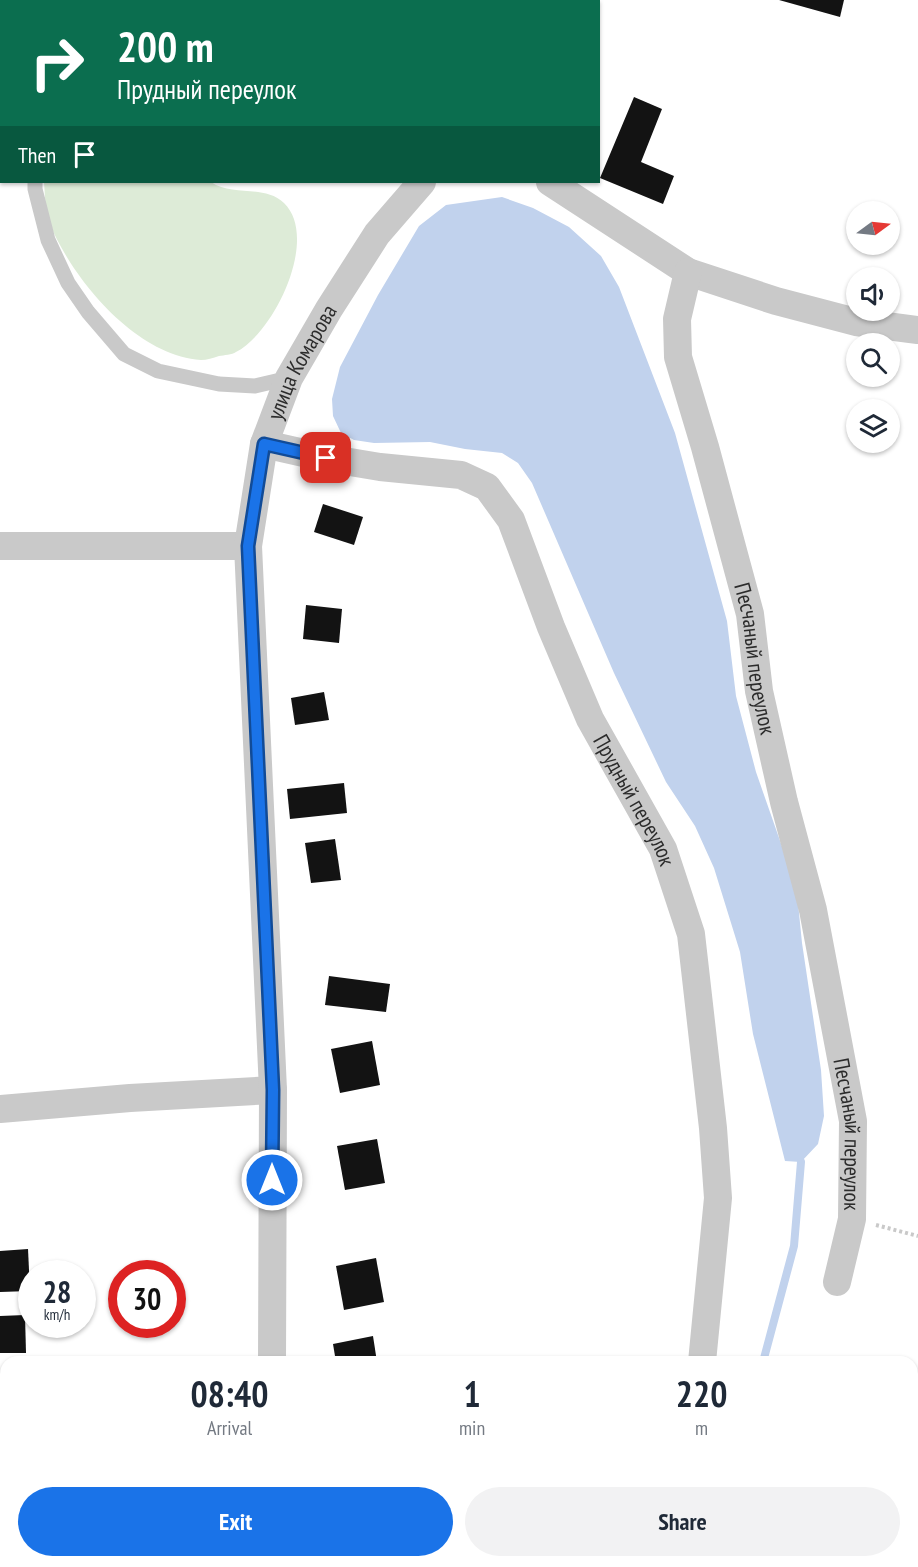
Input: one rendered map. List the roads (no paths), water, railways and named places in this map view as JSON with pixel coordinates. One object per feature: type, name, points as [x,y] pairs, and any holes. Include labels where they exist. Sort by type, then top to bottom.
[{"type":"street","name":"улица Комарова","points":[[272,1356],[273,1090],[248,546],[264,444],[289,378],[329,309],[377,234],[421,183]]},
{"type":"street","points":[[552,183],[688,272],[776,301],[856,322],[918,330]]},
{"type":"street","name":"Песчаный переулок","points":[[688,272],[677,319],[678,357],[750,614],[759,691],[784,802],[813,909],[853,1121],[852,1219],[837,1282]]},
{"type":"street","name":"Прудный переулок","points":[[264,444],[380,467],[461,475],[487,487],[511,520],[551,627],[590,719],[663,849],[691,934],[713,1128],[718,1198],[703,1356]]},
{"type":"street","points":[[0,546],[248,546]]},
{"type":"street","points":[[0,1109],[130,1098],[273,1090]]},
{"type":"lane","points":[[35,183],[48,240],[68,283],[88,312],[124,354],[158,371],[219,384],[255,386],[289,378]]},
{"type":"water","points":[[502,197],[533,208],[569,227],[601,256],[619,287],[675,433],[727,621],[736,696],[756,772],[785,855],[798,903],[821,1070],[824,1116],[818,1144],[801,1162],[785,1161],[753,1034],[740,952],[714,868],[695,826],[666,782],[614,673],[532,483],[518,463],[502,453],[430,442],[374,443],[354,440],[341,433],[333,416],[332,399],[340,367],[378,295],[419,226],[446,205]]},
{"type":"waterway","points":[[765,1356],[794,1246],[801,1162]]}]
